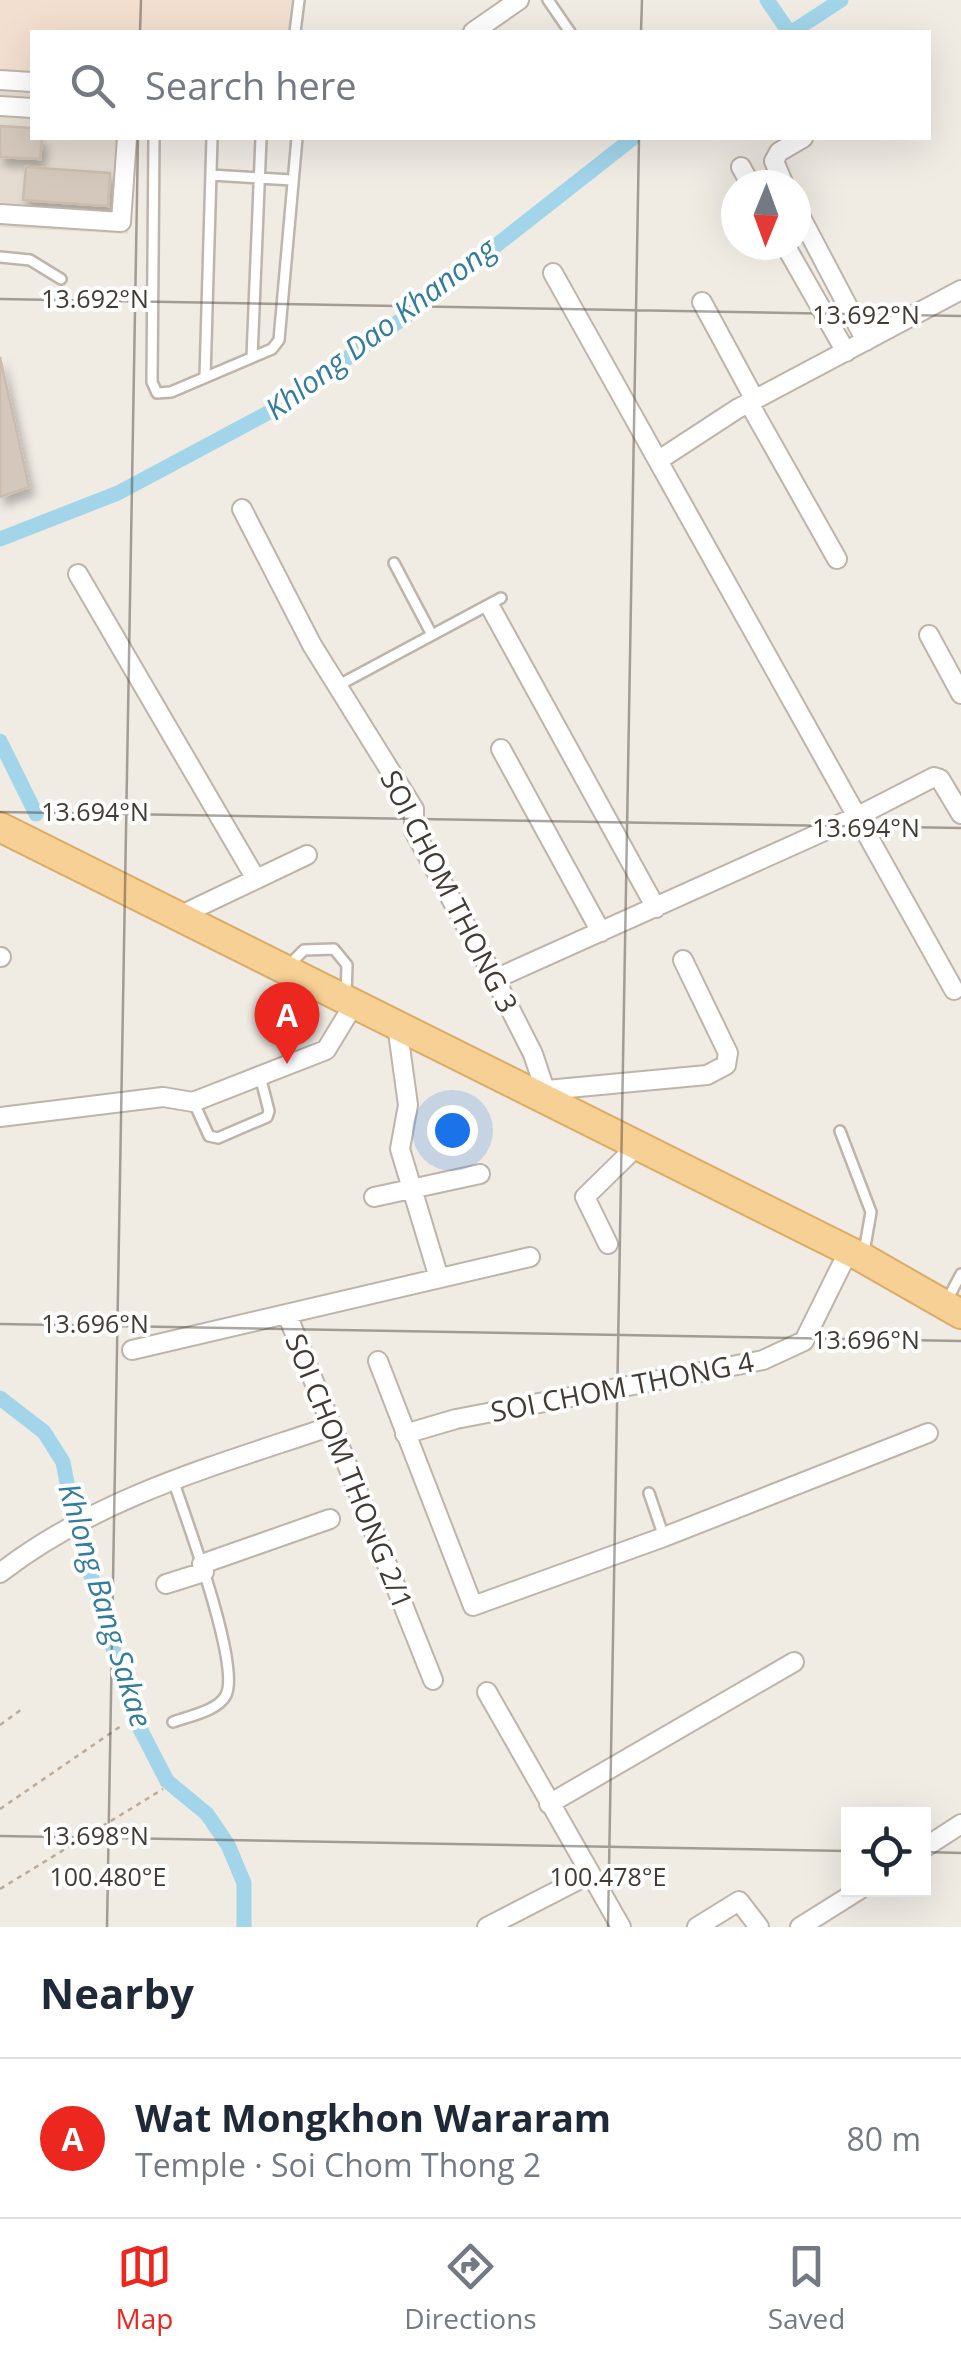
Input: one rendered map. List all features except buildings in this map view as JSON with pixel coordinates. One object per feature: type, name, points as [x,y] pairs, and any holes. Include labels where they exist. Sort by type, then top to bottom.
[{"type":"main road","points":[[0,828],[548,1096],[637,1146],[855,1255],[952,1310]]},
{"type":"street","points":[[475,30],[509,3]]},
{"type":"street","points":[[0,80],[30,82]]},
{"type":"street","points":[[0,106],[30,108]]},
{"type":"street","points":[[0,214],[121,222],[127,140]]},
{"type":"street","points":[[778,170],[774,161],[779,152],[800,140]]},
{"type":"street","points":[[811,236],[866,341]]},
{"type":"street","points":[[794,260],[846,352]]},
{"type":"street","points":[[553,273],[860,815],[954,990]]},
{"type":"street","points":[[659,460],[752,401],[961,290]]},
{"type":"street","points":[[702,302],[836,558]]},
{"type":"street","name":"SOI CHOM THONG 3","points":[[242,510],[312,646],[414,808],[414,831],[495,979],[548,1096]]},
{"type":"street","points":[[78,574],[256,879]]},
{"type":"street","points":[[497,604],[656,908]]},
{"type":"street","points":[[929,635],[961,694]]},
{"type":"street","points":[[502,749],[600,932]]},
{"type":"street","points":[[495,979],[860,815],[934,777],[940,778],[961,814]]},
{"type":"street","points":[[180,916],[308,855]]},
{"type":"street","points":[[548,1096],[706,1075],[726,1065],[728,1054],[683,960]]},
{"type":"street","points":[[0,1116],[162,1097],[193,1102],[326,1050],[350,1002]]},
{"type":"street","points":[[398,1025],[408,1105],[400,1149],[439,1278]]},
{"type":"street","points":[[608,1244],[585,1197],[637,1146]]},
{"type":"street","points":[[374,1197],[480,1174]]},
{"type":"street","name":"SOI CHOM THONG 4","points":[[405,1434],[456,1419],[763,1360],[804,1342],[855,1255]]},
{"type":"street","name":"SOI CHOM THONG 2/1","points":[[433,1680],[288,1314],[530,1257]]},
{"type":"street","points":[[132,1350],[288,1314]]},
{"type":"street","points":[[378,1361],[473,1606],[664,1537],[928,1433]]},
{"type":"street","points":[[0,1573],[62,1528],[80,1520],[173,1480],[332,1426]]},
{"type":"street","points":[[166,1584],[330,1519]]},
{"type":"street","points":[[549,1804],[794,1662]]},
{"type":"street","points":[[487,1692],[621,1927]]},
{"type":"street","points":[[931,1843],[961,1824]]},
{"type":"street","points":[[487,1927],[588,1875]]},
{"type":"street","points":[[800,1927],[847,1897]]},
{"type":"street","points":[[697,1927],[739,1902],[758,1927]]},
{"type":"lane","points":[[295,30],[299,0]]},
{"type":"lane","points":[[548,0],[569,30]]},
{"type":"lane","points":[[154,140],[152,382],[157,394],[272,349],[279,340],[297,140]]},
{"type":"lane","points":[[205,377],[212,140]]},
{"type":"lane","points":[[252,357],[261,140]]},
{"type":"lane","points":[[211,175],[292,180]]},
{"type":"lane","points":[[0,257],[30,260],[61,279]]},
{"type":"lane","points":[[394,563],[432,636]]},
{"type":"lane","points":[[340,685],[497,604]]},
{"type":"lane","points":[[286,968],[304,950],[334,949],[347,965],[350,1002]]},
{"type":"lane","points":[[193,1102],[209,1136],[218,1138],[267,1118],[270,1111],[260,1076]]},
{"type":"lane","points":[[840,1131],[871,1212],[855,1255]]},
{"type":"lane","points":[[952,1310],[961,1274]]},
{"type":"lane","points":[[173,1480],[203,1568],[229,1683],[226,1696],[215,1706],[173,1722]]},
{"type":"lane","points":[[649,1493],[664,1537]]},
{"type":"path","points":[[0,1725],[22,1709]]},
{"type":"path","points":[[0,1809],[121,1726]]},
{"type":"path","points":[[0,1889],[163,1790]]},
{"type":"shaded area","points":[[0,0],[291,0],[288,30],[30,30],[30,78],[0,76]]},
{"type":"shaded area","points":[[0,88],[30,90],[30,140],[135,140],[128,234],[0,227]]},
{"type":"waterway","points":[[767,0],[788,30]]},
{"type":"waterway","name":"Khlong Dao Khanong","points":[[795,30],[841,0]]},
{"type":"waterway","name":"Khlong Dao Khanong","points":[[0,539],[118,493],[277,408],[405,317],[630,140]]},
{"type":"waterway","points":[[0,741],[36,814]]},
{"type":"waterway","name":"Khlong Bang Sakae","points":[[0,1398],[44,1432],[63,1462],[73,1516],[134,1717],[167,1781],[207,1814],[228,1845],[244,1883],[244,1927]]},
{"type":"place","name":"Wat Mongkhon Wararam","points":[[287,1064]]}]
